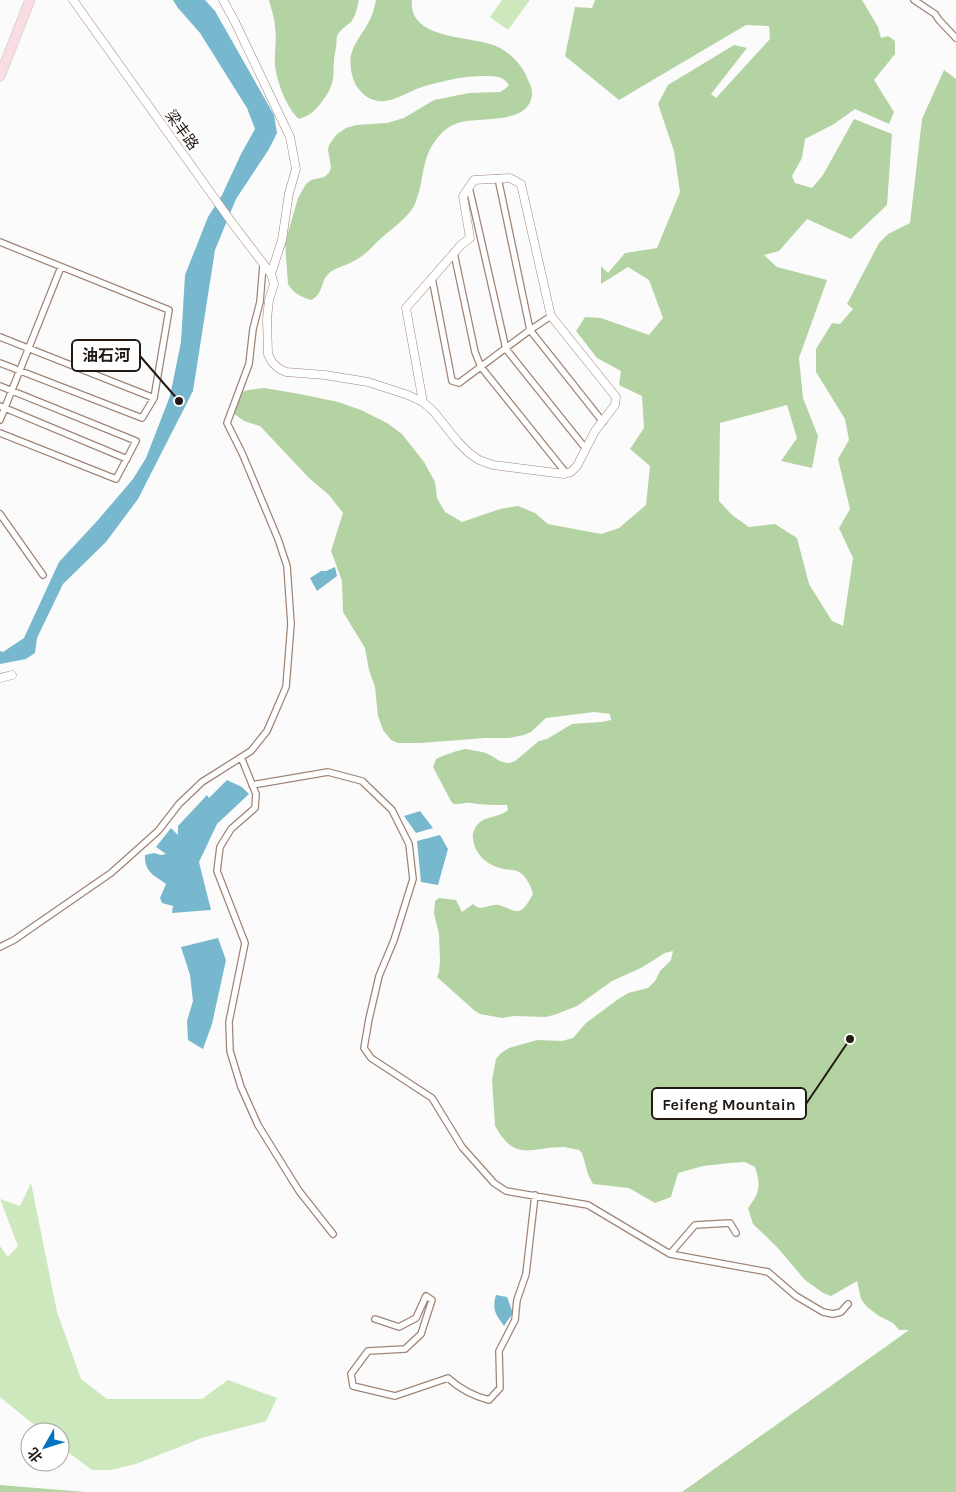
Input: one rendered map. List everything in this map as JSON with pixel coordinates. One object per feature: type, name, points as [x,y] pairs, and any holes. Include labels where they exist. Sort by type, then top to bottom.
[{"type":"main road","points":[[0,76],[30,0]]},
{"type":"street","name":"梁丰路","points":[[73,0],[200,179],[271,274]]},
{"type":"street","points":[[223,0],[290,137],[296,169],[289,193],[282,240],[271,274],[274,284],[269,300],[267,320],[268,354],[272,362],[286,372],[325,375],[368,382],[408,395],[423,402],[434,412],[458,442],[469,453],[480,460],[493,465],[564,474],[572,472],[577,466],[595,432],[615,405],[616,397],[551,316],[521,184],[510,178],[498,178],[474,180],[469,187],[463,196],[470,238],[454,253],[406,308],[423,402]]},
{"type":"street","points":[[914,0],[935,14],[956,38]]},
{"type":"street","points":[[498,178],[530,330],[603,422]]},
{"type":"street","points":[[469,187],[506,349],[586,449]]},
{"type":"street","points":[[0,242],[169,310],[154,398],[142,418],[0,363]]},
{"type":"street","points":[[454,253],[475,352],[481,367],[566,473]]},
{"type":"street","points":[[0,947],[14,940],[111,873],[158,831],[179,804],[202,782],[251,751],[267,731],[286,687],[291,624],[287,566],[278,539],[242,453],[227,423],[249,364],[263,264]]},
{"type":"street","points":[[0,420],[2,407],[12,391],[61,267]]},
{"type":"street","points":[[432,278],[452,381],[459,383],[551,316]]},
{"type":"street","points":[[0,336],[154,398]]},
{"type":"street","points":[[0,386],[136,441],[116,479],[0,433]]},
{"type":"street","points":[[2,407],[126,459]]},
{"type":"street","points":[[0,514],[43,575]]},
{"type":"street","points":[[0,678],[12,675]]},
{"type":"street","points":[[241,757],[256,794],[255,808],[231,829],[220,847],[217,871],[245,943],[229,1022],[230,1052],[241,1087],[258,1125],[298,1190],[333,1234]]},
{"type":"street","points":[[252,785],[328,772],[362,781],[392,810],[409,844],[413,879],[394,940],[379,976],[364,1048],[371,1058],[432,1098],[462,1147],[494,1183],[506,1191],[588,1205],[670,1254],[768,1272],[796,1296],[823,1312],[833,1314],[841,1312],[848,1304]]},
{"type":"street","points":[[375,1319],[398,1327],[416,1318],[426,1296],[432,1300],[421,1334],[405,1349],[368,1351],[351,1374],[352,1386],[395,1396],[448,1378],[456,1386],[474,1396],[488,1400],[500,1388],[499,1350],[515,1320],[517,1300],[526,1274],[535,1195]]},
{"type":"street","points":[[670,1254],[695,1226],[730,1223],[736,1233]]},
{"type":"green space","points":[[269,0],[359,0],[353,20],[337,36],[331,88],[309,115],[299,119],[290,109],[278,80],[275,66],[275,24]]},
{"type":"green space","points":[[376,0],[412,0],[413,12],[419,22],[428,29],[453,37],[496,46],[511,56],[523,70],[531,86],[532,93],[529,103],[523,111],[514,115],[458,123],[450,126],[443,132],[434,142],[428,154],[414,206],[401,221],[364,255],[328,274],[318,294],[311,300],[292,290],[288,284],[285,243],[298,198],[306,184],[329,173],[331,167],[328,150],[336,135],[346,128],[356,125],[387,123],[404,118],[434,100],[469,93],[500,92],[509,85],[502,78],[496,76],[469,77],[452,79],[426,86],[390,100],[377,101],[370,99],[364,95],[354,81],[350,59],[354,47],[374,10]]},
{"type":"green space","points":[[502,0],[530,0],[508,30],[490,17]]},
{"type":"green space","points":[[595,0],[862,0],[878,27],[881,38],[888,36],[895,41],[895,54],[874,80],[894,112],[889,124],[855,109],[834,124],[805,139],[802,158],[792,176],[795,183],[812,188],[823,175],[854,119],[892,134],[887,205],[851,239],[807,219],[779,251],[764,255],[777,267],[827,280],[799,358],[803,398],[818,436],[812,468],[781,461],[797,438],[787,405],[720,423],[719,501],[732,515],[749,527],[775,524],[797,538],[809,584],[832,621],[843,626],[853,558],[839,528],[850,509],[838,459],[849,440],[845,419],[816,372],[816,349],[832,323],[840,324],[853,309],[847,304],[879,243],[888,234],[910,223],[922,119],[944,70],[956,79],[956,1492],[682,1492],[909,1330],[899,1330],[893,1323],[867,1307],[861,1299],[857,1281],[831,1296],[823,1293],[805,1280],[776,1246],[753,1224],[748,1208],[755,1198],[759,1184],[755,1167],[745,1162],[703,1166],[678,1173],[671,1197],[655,1203],[629,1188],[593,1184],[582,1153],[579,1150],[564,1147],[533,1150],[517,1149],[503,1138],[495,1126],[492,1080],[496,1059],[501,1053],[509,1048],[537,1040],[562,1041],[573,1038],[586,1023],[617,1000],[628,993],[648,988],[655,981],[660,971],[671,960],[673,951],[665,953],[641,968],[612,981],[577,1006],[557,1014],[546,1017],[514,1016],[502,1018],[480,1014],[475,1011],[437,977],[440,960],[439,934],[434,914],[435,901],[439,898],[456,900],[462,912],[473,904],[479,908],[499,905],[519,911],[525,907],[533,894],[528,881],[522,874],[515,870],[498,868],[483,859],[474,845],[474,830],[480,822],[505,812],[508,810],[507,805],[452,803],[433,767],[436,759],[466,749],[487,753],[502,762],[510,763],[539,741],[547,739],[572,724],[611,720],[610,714],[594,712],[546,718],[531,732],[509,738],[420,743],[398,743],[391,740],[383,730],[378,716],[375,687],[369,670],[365,648],[343,612],[342,581],[331,551],[343,513],[329,495],[309,478],[260,426],[244,421],[230,411],[233,395],[248,390],[264,388],[338,402],[361,410],[387,423],[402,434],[424,462],[435,482],[437,498],[445,512],[462,522],[500,509],[518,506],[535,513],[548,524],[601,534],[619,528],[646,505],[650,466],[630,449],[644,428],[642,396],[619,385],[621,371],[597,358],[576,331],[585,317],[601,318],[649,335],[663,318],[649,280],[628,267],[601,284],[601,266],[608,273],[625,253],[657,248],[680,192],[674,151],[658,104],[668,85],[734,45],[747,48],[711,94],[716,98],[770,39],[769,26],[746,25],[619,100],[565,56],[575,7],[592,8]]},
{"type":"green space","points":[[31,1183],[57,1312],[81,1379],[107,1399],[202,1399],[228,1380],[277,1398],[266,1421],[202,1438],[136,1464],[110,1470],[92,1470],[70,1454],[70,1422],[31,1422],[0,1397],[0,1246],[8,1257],[18,1246],[0,1199],[20,1206]]},
{"type":"green space","points":[[0,1485],[85,1492],[0,1492]]},
{"type":"water","points":[[173,0],[205,0],[215,11],[274,115],[277,133],[269,149],[236,199],[215,250],[193,391],[138,499],[106,542],[63,584],[37,638],[35,653],[26,659],[0,664],[0,651],[3,652],[24,638],[59,562],[133,479],[146,458],[170,396],[181,342],[185,275],[208,217],[222,195],[255,129],[247,108],[200,33]]},
{"type":"water","points":[[335,567],[337,576],[317,591],[310,578],[321,571]]},
{"type":"water","points":[[227,780],[242,787],[249,794],[217,824],[199,862],[211,910],[172,913],[173,906],[162,903],[160,898],[166,884],[148,869],[145,855],[154,853],[166,854],[156,847],[171,828],[178,835],[178,826],[207,795],[209,798]]},
{"type":"water","points":[[420,811],[433,828],[416,833],[404,816]]},
{"type":"water","points":[[440,835],[448,849],[438,885],[421,882],[417,841]]},
{"type":"water","points":[[218,938],[226,960],[212,1024],[203,1049],[188,1040],[187,1021],[193,1001],[190,975],[181,947]]},
{"type":"water","points":[[496,1295],[507,1297],[513,1313],[504,1326],[495,1311]]},
{"type":"place","name":"油石河","points":[[179,401]]},
{"type":"place","name":"Feifeng Mountain","points":[[850,1039]]}]
